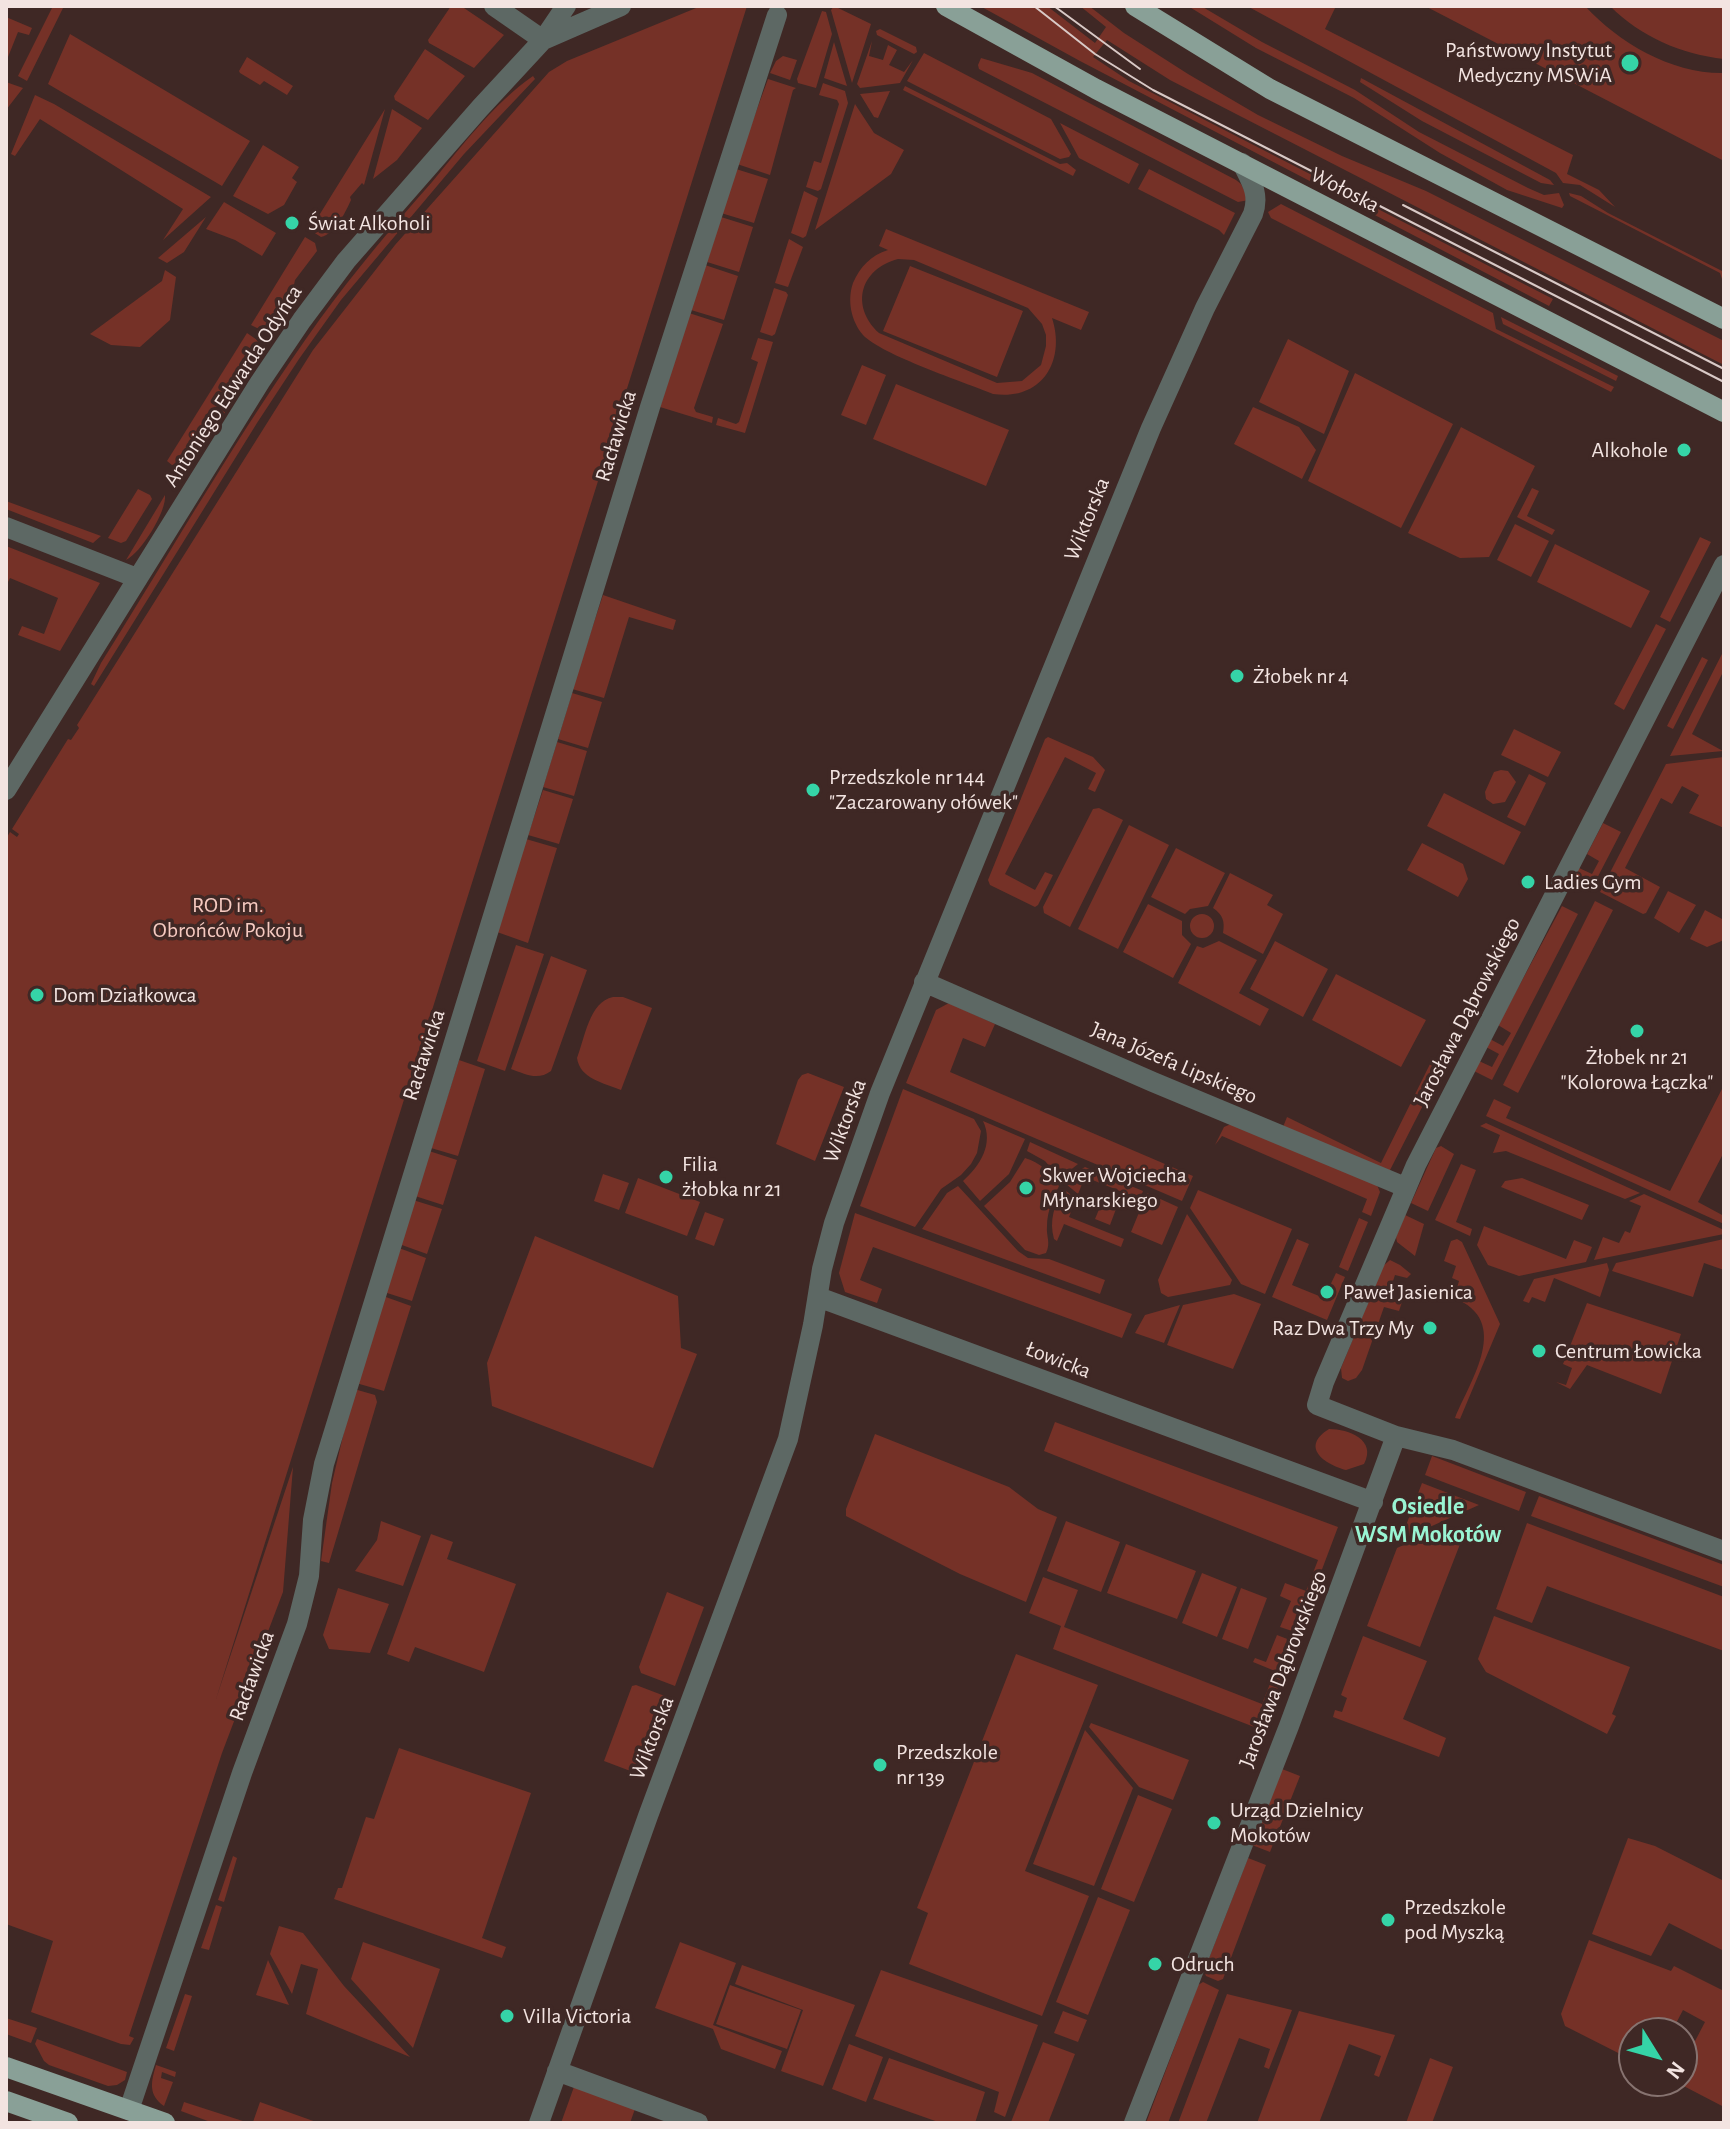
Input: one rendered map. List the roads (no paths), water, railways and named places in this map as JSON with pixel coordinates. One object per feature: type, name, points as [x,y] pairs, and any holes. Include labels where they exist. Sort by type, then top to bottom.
[{"type":"main road","name":"Wołoska","points":[[946,6],[1083,82],[1724,412]]},
{"type":"main road","points":[[1135,6],[1270,89],[1724,319]]},
{"type":"main road","points":[[6,2067],[165,2123]]},
{"type":"main road","points":[[6,2101],[68,2123]]},
{"type":"street","points":[[494,6],[543,40]]},
{"type":"street","name":"Antoniego Edwarda Odyńca","points":[[6,790],[260,382],[337,273],[543,40],[566,6]]},
{"type":"street","name":"Antoniego Edwarda Odyńca","points":[[543,40],[621,6]]},
{"type":"street","name":"Racławicka","points":[[129,2110],[237,1788],[297,1624],[309,1576],[313,1520],[335,1424],[650,407],[777,15]]},
{"type":"street","name":"Wiktorska","points":[[539,2123],[651,1808],[788,1439],[822,1269],[849,1180],[924,982],[1151,428],[1205,308],[1253,214],[1257,202],[1255,188],[1242,163]]},
{"type":"street","points":[[6,527],[137,578]]},
{"type":"street","name":"Jarosława Dąbrowskiego","points":[[1134,2123],[1396,1436],[1317,1405],[1324,1382],[1405,1187],[1724,565]]},
{"type":"street","name":"Jana Józefa Lipskiego","points":[[924,982],[1405,1187]]},
{"type":"street","name":"Łowicka","points":[[818,1297],[1373,1502]]},
{"type":"street","points":[[1396,1436],[1453,1450],[1724,1551]]},
{"type":"street","points":[[557,2071],[698,2123]]},
{"type":"tram line","points":[[1034,6],[1095,54],[1153,90],[1724,382]]},
{"type":"tram line","points":[[1054,6],[1140,69]]},
{"type":"tram line","points":[[1403,205],[1724,369]]},
{"type":"place","name":"Państwowy Instytut Medyczny MSWiA","points":[[1630,63]]},
{"type":"place","name":"Świat Alkoholi","points":[[292,223]]},
{"type":"place","name":"Alkohole","points":[[1684,450]]},
{"type":"place","name":"Żłobek nr 4","points":[[1237,676]]},
{"type":"place","name":"Przedszkole nr 144 \"Zaczarowany ołówek\"","points":[[813,790]]},
{"type":"place","name":"Ladies Gym","points":[[1528,882]]},
{"type":"place","name":"Dom Działkowca","points":[[37,995]]},
{"type":"place","name":"Żłobek nr 21 \"Kolorowa Łączka\"","points":[[1637,1031]]},
{"type":"place","name":"Filia żłobka nr 21","points":[[666,1177]]},
{"type":"place","name":"Skwer Wojciecha Młynarskiego","points":[[1026,1188]]},
{"type":"place","name":"Paweł Jasienica","points":[[1327,1292]]},
{"type":"place","name":"Raz Dwa Trzy My","points":[[1430,1328]]},
{"type":"place","name":"Centrum Łowicka","points":[[1539,1351]]},
{"type":"place","name":"Przedszkole nr 139","points":[[880,1765]]},
{"type":"place","name":"Urząd Dzielnicy Mokotów","points":[[1214,1823]]},
{"type":"place","name":"Przedszkole pod Myszką","points":[[1388,1920]]},
{"type":"place","name":"Odruch","points":[[1155,1964]]},
{"type":"place","name":"Villa Victoria","points":[[507,2016]]},
{"type":"district","name":"Osiedle WSM Mokotów","points":[[1428,1521]]},
{"type":"park label","name":"ROD im. Obrońców Pokoju","points":[[228,918]]}]
